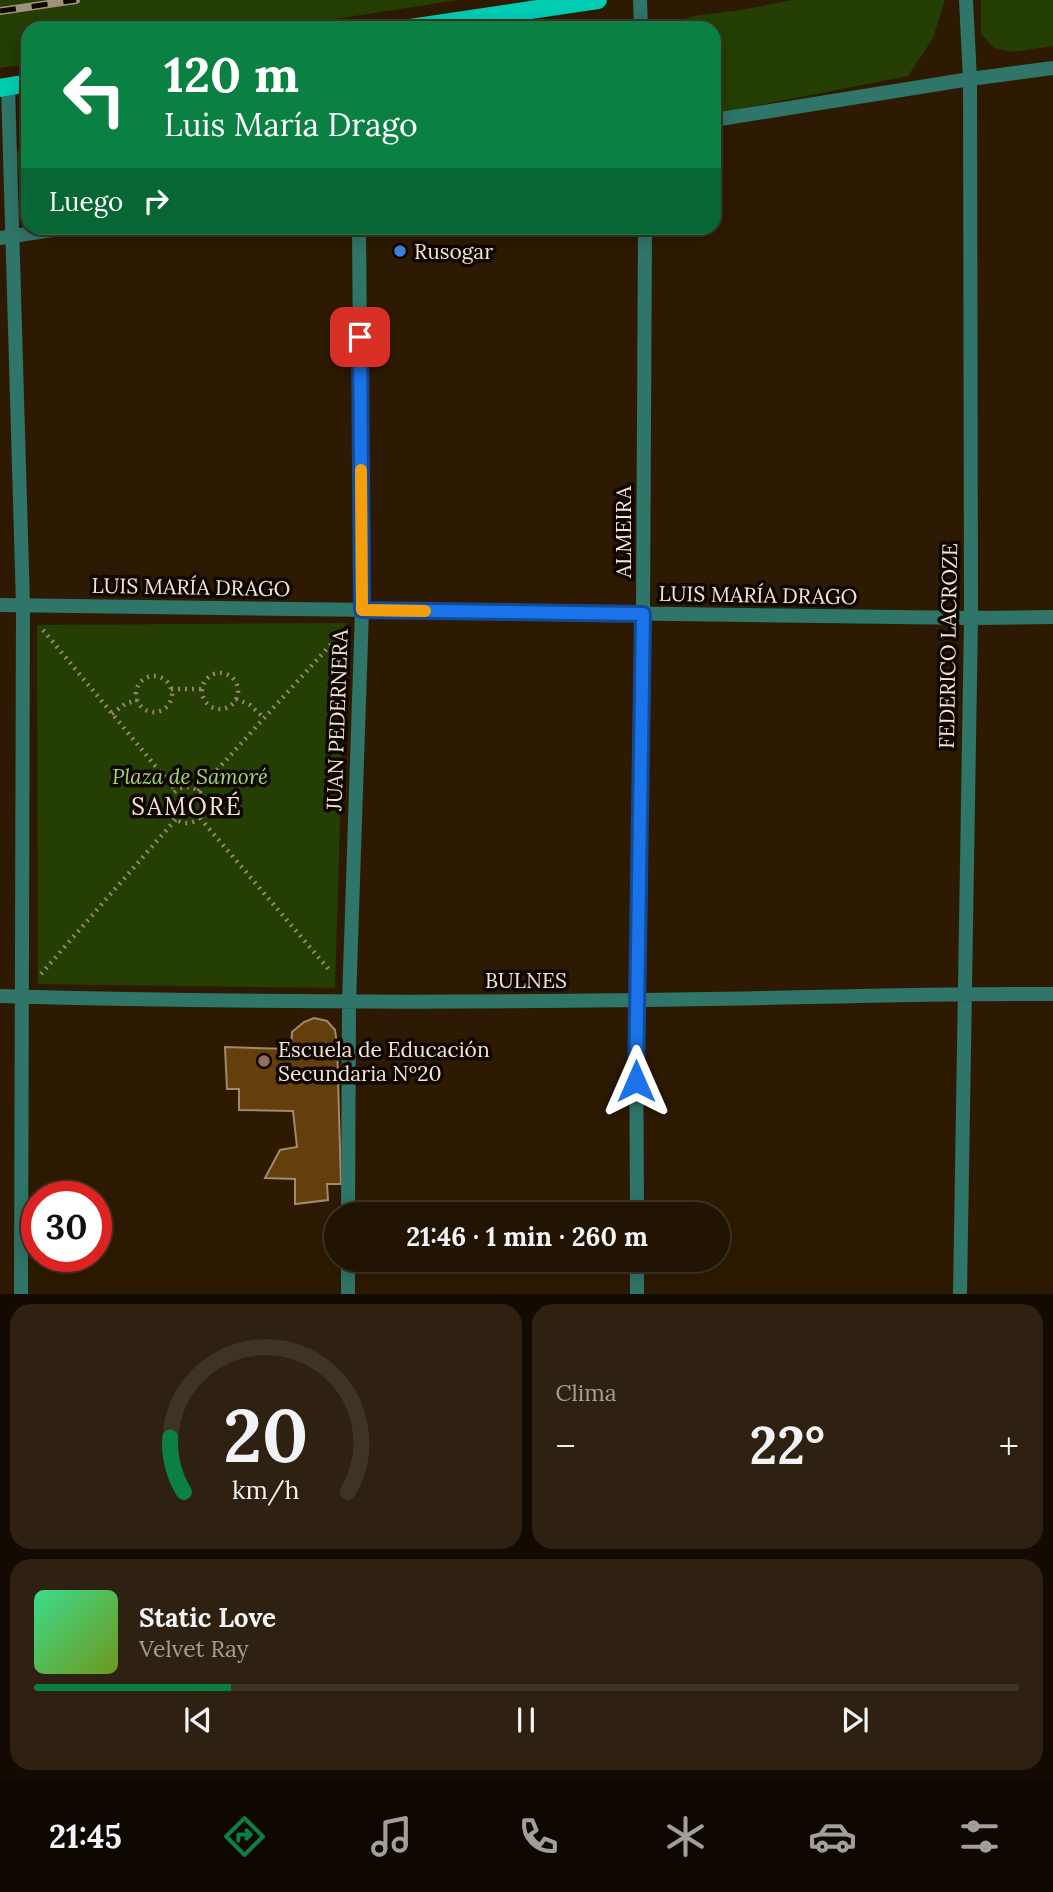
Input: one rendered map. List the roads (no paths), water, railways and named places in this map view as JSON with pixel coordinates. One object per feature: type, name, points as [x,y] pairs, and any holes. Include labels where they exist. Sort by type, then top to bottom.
[{"type":"main road","points":[[457,21],[598,0]]},
{"type":"street","points":[[640,0],[641,21]]},
{"type":"street","name":"FEDERICO LACROZE","points":[[960,1293],[971,618],[970,79],[966,0]]},
{"type":"street","points":[[721,119],[1053,68]]},
{"type":"street","points":[[4,87],[5,237],[23,605],[21,1293]]},
{"type":"street","name":"JUAN PEDERNERA","points":[[348,1202],[349,998],[362,610],[359,235]]},
{"type":"street","name":"ALMEIRA","points":[[637,1202],[636,1000],[646,235]]},
{"type":"street","name":"LUIS MARÍA DRAGO","points":[[0,605],[1053,617]]},
{"type":"street","name":"BULNES","points":[[0,996],[636,1000],[963,993],[1053,994]]},
{"type":"street","points":[[348,1272],[348,1293]]},
{"type":"street","points":[[637,1272],[637,1293]]},
{"type":"railway","points":[[0,11],[76,0]]},
{"type":"place","name":"Rusogar","points":[[400,251]]},
{"type":"place","name":"Escuela de Educación Secundaria Nº20","points":[[264,1061]]},
{"type":"district","name":"SAMORÉ","points":[[187,806]]},
{"type":"park label","name":"Plaza de Samoré","points":[[190,776]]}]
